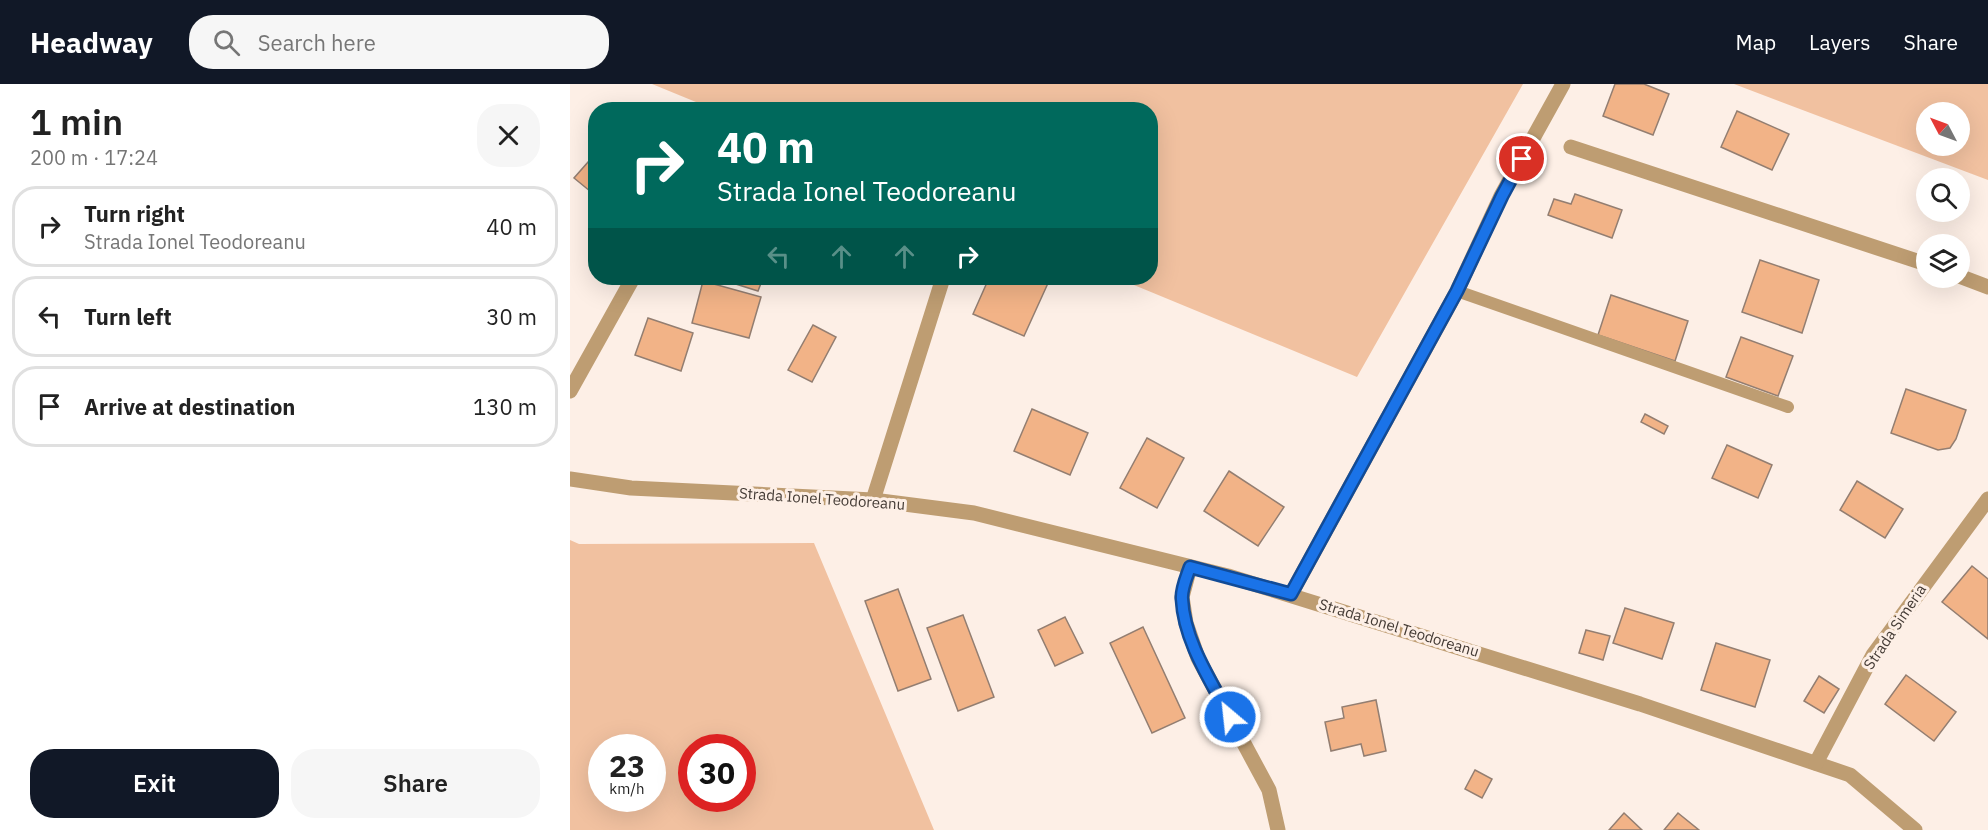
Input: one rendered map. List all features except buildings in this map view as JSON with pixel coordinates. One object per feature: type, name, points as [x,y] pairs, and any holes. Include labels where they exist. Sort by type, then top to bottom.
[{"type":"street","points":[[1291,594],[1457,291],[1502,196],[1563,84]]},
{"type":"street","points":[[1571,147],[1916,261]]},
{"type":"street","points":[[1970,280],[1988,287]]},
{"type":"street","points":[[570,391],[629,285]]},
{"type":"street","points":[[873,500],[941,285]]},
{"type":"street","name":"Strada Ionel Teodoreanu","points":[[570,479],[631,489],[873,500],[974,513],[1190,567],[1291,594],[1640,704],[1850,775],[1915,830]]},
{"type":"street","name":"Strada Simeria","points":[[1816,763],[1874,655],[1988,499]]},
{"type":"street","points":[[1190,567],[1182,597],[1186,623],[1198,658],[1269,790],[1278,830]]},
{"type":"lane","points":[[1457,291],[1788,407]]},
{"type":"shaded area","points":[[652,84],[1523,84],[1357,377],[1134,285],[1158,285],[1158,102],[696,102]]},
{"type":"shaded area","points":[[1734,84],[1988,84],[1988,180],[1970,173],[1970,168],[1956,168],[1924,156],[1970,156],[1970,102],[1916,102],[1916,153]]},
{"type":"shaded area","points":[[570,540],[579,544],[814,543],[934,830],[570,830]]},
{"type":"route","points":[[1230,717],[1198,658],[1186,623],[1182,597],[1190,567],[1291,594],[1378,439],[1457,291],[1522,159]]}]
